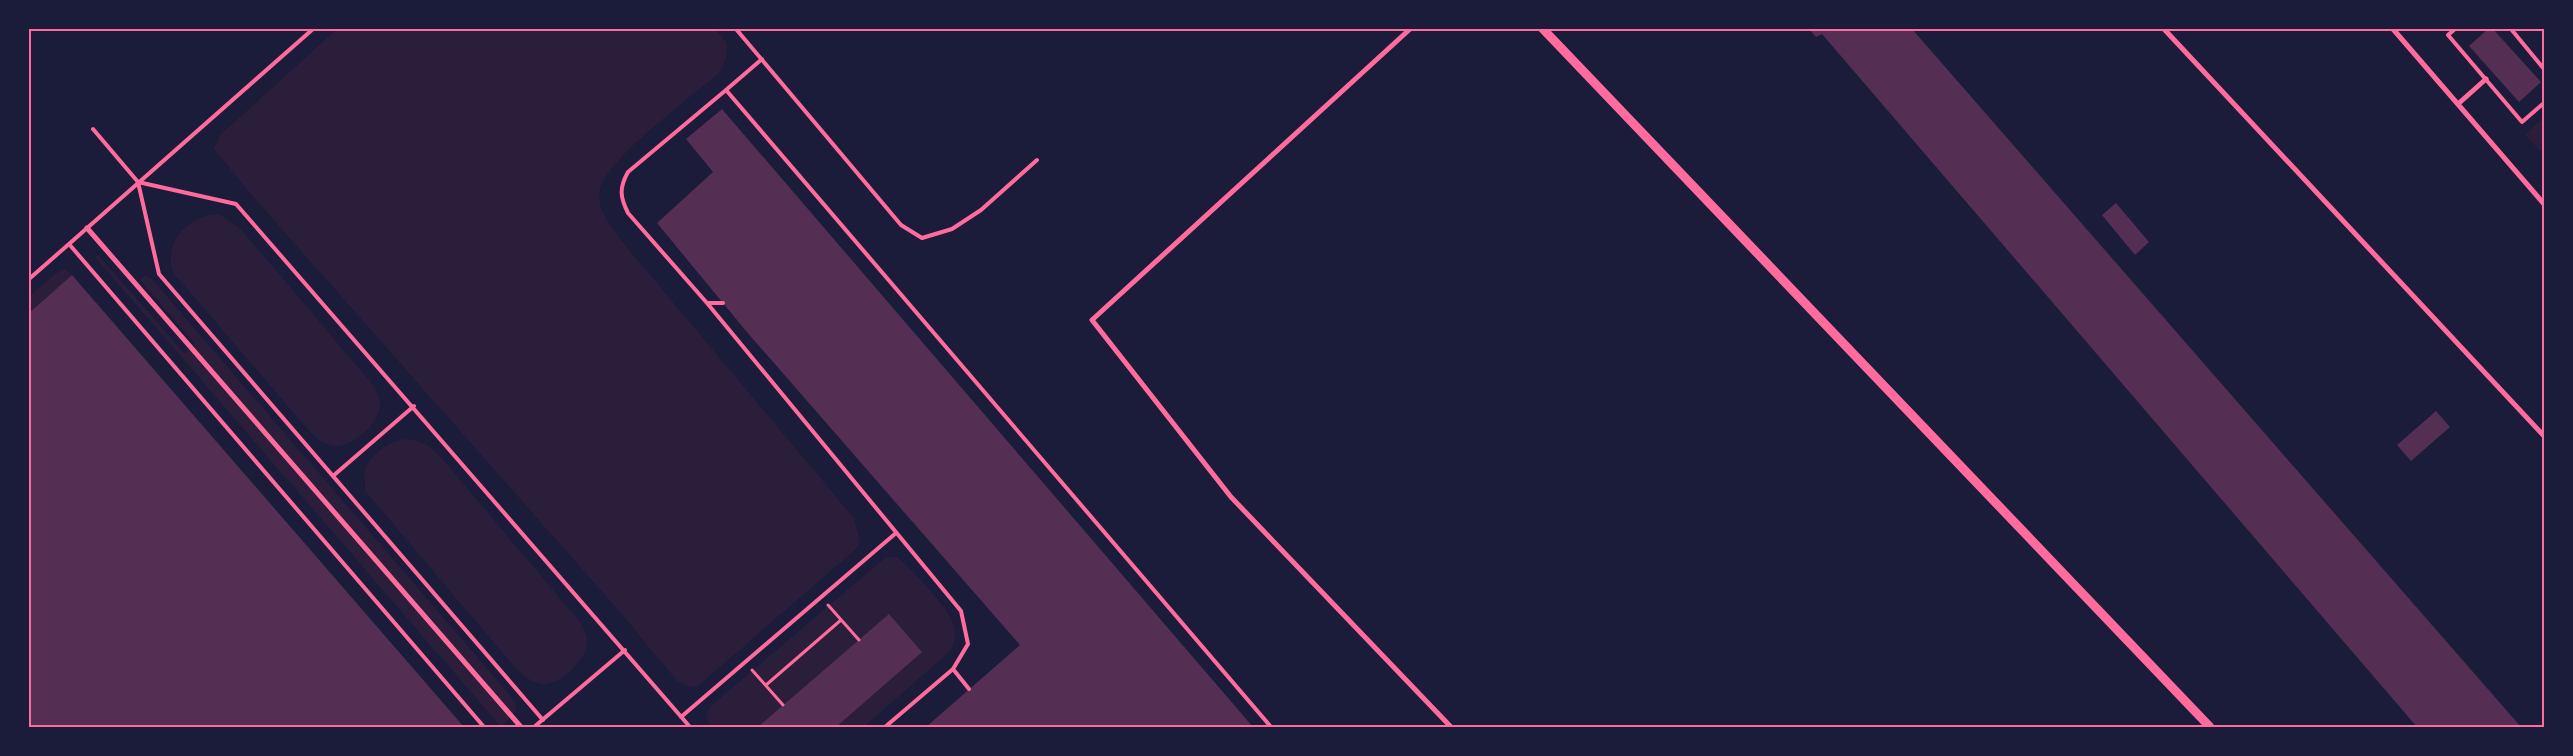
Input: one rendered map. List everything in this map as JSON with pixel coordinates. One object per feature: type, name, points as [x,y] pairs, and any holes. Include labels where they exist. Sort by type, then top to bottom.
[{"type":"street","points":[[1410,29],[1092,320],[1231,497],[1451,727]]},
{"type":"street","points":[[1543,29],[2210,727]]},
{"type":"street","points":[[2164,29],[2544,436]]},
{"type":"street","points":[[2393,29],[2544,204]]},
{"type":"street","points":[[2458,104],[2486,79]]},
{"type":"street","points":[[87,228],[521,727]]},
{"type":"lane","points":[[29,279],[313,29]]},
{"type":"lane","points":[[736,29],[901,226],[922,238],[952,229],[981,210],[1037,160]]},
{"type":"lane","points":[[2455,29],[2448,35],[2522,122],[2544,103]]},
{"type":"lane","points":[[2511,29],[2544,69]]},
{"type":"lane","points":[[762,59],[628,172],[620,185],[622,199],[628,213],[707,303],[961,611],[968,644],[953,669],[885,727]]},
{"type":"lane","points":[[726,90],[1271,727]]},
{"type":"lane","points":[[93,129],[138,182],[159,274],[543,720]]},
{"type":"lane","points":[[138,182],[236,204],[414,406],[690,727]]},
{"type":"lane","points":[[69,244],[484,727]]},
{"type":"lane","points":[[707,303],[723,303]]},
{"type":"lane","points":[[333,476],[414,406]]},
{"type":"lane","points":[[682,717],[896,533]]},
{"type":"lane","points":[[534,727],[625,650]]},
{"type":"lane","points":[[953,669],[970,689]]},
{"type":"path","points":[[821,598],[859,640]]},
{"type":"path","points":[[766,685],[841,620]]},
{"type":"path","points":[[746,662],[784,705]]},
{"type":"shaded area","points":[[337,29],[715,29],[727,43],[726,58],[720,72],[652,128],[617,162],[606,177],[600,190],[600,204],[605,216],[620,239],[854,518],[860,543],[855,550],[698,686],[689,687],[677,681],[620,612],[249,192],[214,149],[220,135]]},
{"type":"shaded area","points":[[2544,117],[2544,147],[2540,151],[2525,135]]},
{"type":"shaded area","points":[[219,214],[241,229],[373,385],[380,401],[379,410],[372,425],[358,438],[343,445],[332,446],[312,434],[174,274],[171,252],[174,242],[180,233],[197,219]]},
{"type":"shaded area","points":[[98,255],[185,354],[195,344],[140,280],[145,275],[152,279],[509,694],[515,703],[516,711],[501,727],[95,257]]},
{"type":"shaded area","points":[[64,269],[72,275],[29,313],[29,296],[55,274]]},
{"type":"shaded area","points":[[406,439],[424,444],[439,455],[580,622],[585,631],[586,648],[578,663],[565,676],[550,683],[540,684],[533,682],[519,672],[365,491],[365,470],[367,464],[387,445]]},
{"type":"shaded area","points":[[886,557],[897,557],[921,580],[947,612],[955,629],[953,646],[950,651],[864,727],[710,727],[706,715],[711,706]]},
{"type":"building","points":[[1809,29],[1912,29],[2521,727],[2417,727],[1822,34],[1816,37]]},
{"type":"building","points":[[2488,29],[2493,29],[2541,82],[2519,102],[2469,46]]},
{"type":"building","points":[[722,109],[1253,727],[926,727],[1020,645],[746,331],[657,223],[713,172],[686,139]]},
{"type":"building","points":[[2116,203],[2149,242],[2135,255],[2102,215]]},
{"type":"building","points":[[72,275],[464,727],[29,727],[29,313]]},
{"type":"building","points":[[2436,411],[2450,427],[2411,461],[2397,445]]},
{"type":"building","points":[[889,614],[922,652],[836,727],[758,727]]}]
